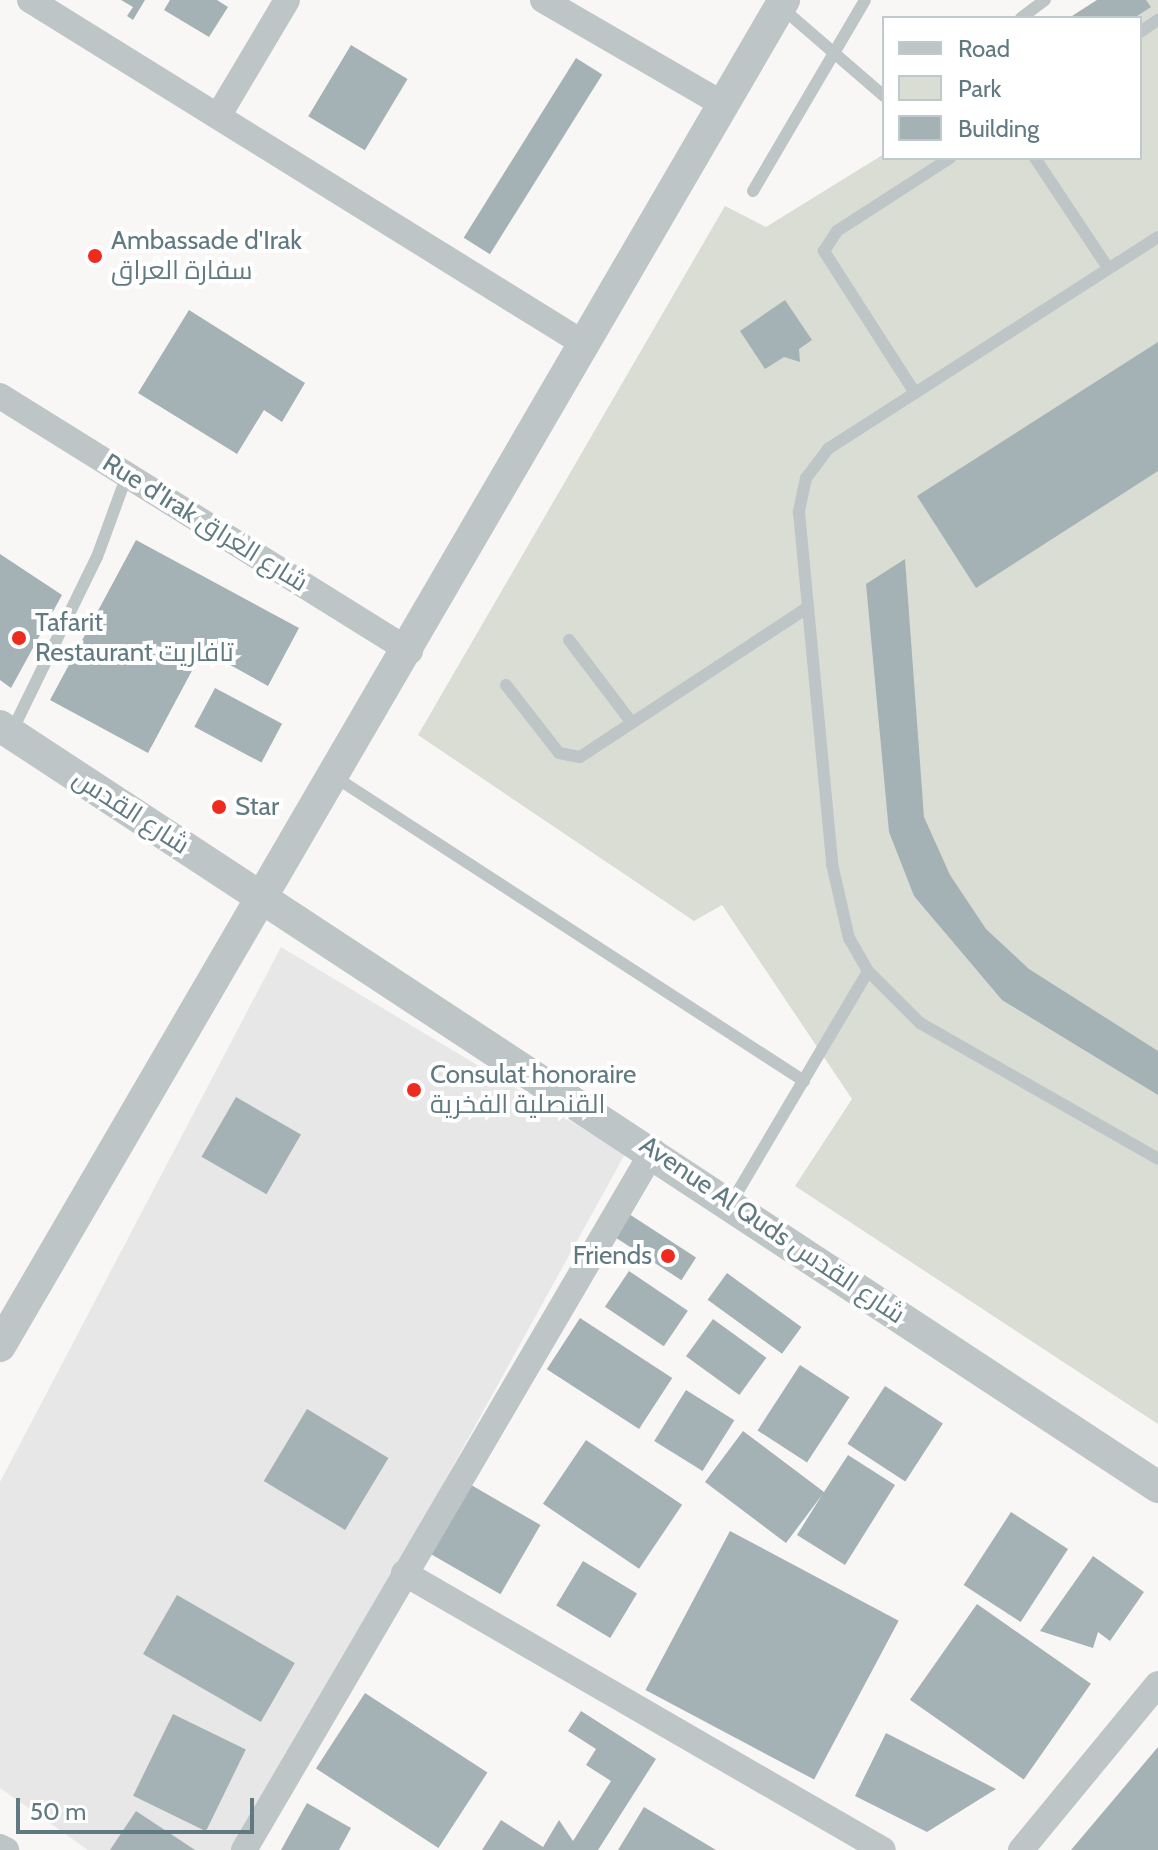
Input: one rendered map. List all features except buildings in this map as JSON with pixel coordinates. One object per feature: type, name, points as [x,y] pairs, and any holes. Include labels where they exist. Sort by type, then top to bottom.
[{"type":"street","points":[[30,0],[220,113],[586,345]]},
{"type":"street","points":[[220,113],[287,0]]},
{"type":"street","points":[[543,0],[724,105]]},
{"type":"street","points":[[0,1346],[410,651],[782,3]]},
{"type":"street","name":"Rue d'Irak شارع العراق","points":[[0,396],[410,651]]},
{"type":"street","name":"شارع القدس","points":[[5,729],[263,899]]},
{"type":"street","name":"Avenue Al Quds شارع القدس","points":[[263,899],[653,1151],[1158,1487]]},
{"type":"street","points":[[244,1850],[653,1151]]},
{"type":"street","points":[[404,1573],[883,1850]]},
{"type":"street","points":[[1021,1850],[1158,1684]]},
{"type":"street","points":[[0,1847],[6,1850]]},
{"type":"lane","points":[[753,191],[865,0]]},
{"type":"lane","points":[[1024,16],[1045,0]]},
{"type":"lane","points":[[782,3],[882,94]]},
{"type":"lane","points":[[915,393],[824,251],[830,236],[944,160]]},
{"type":"lane","points":[[1036,160],[1108,268]]},
{"type":"lane","points":[[1158,237],[828,449],[806,478],[799,512],[837,902],[868,971],[920,1023],[1158,1159]]},
{"type":"lane","points":[[5,729],[97,557],[127,475]]},
{"type":"lane","points":[[506,685],[565,757],[580,757],[808,607]]},
{"type":"lane","points":[[569,640],[632,723]]},
{"type":"lane","points":[[335,777],[804,1081]]},
{"type":"lane","points":[[731,1203],[868,971]]},
{"type":"shaded area","points":[[281,947],[625,1154],[241,1850],[88,1850],[0,1788],[0,1482]]},
{"type":"green space","points":[[1097,0],[1158,0],[1158,1424],[795,1186],[852,1099],[722,905],[694,921],[418,735],[725,206],[766,227],[882,155],[882,160],[1142,160],[1142,16],[1072,16]]},
{"type":"place","name":"Ambassade d'Irak سفارة العراق","points":[[95,256]]},
{"type":"place","name":"Tafarit Restaurant تافاريت","points":[[19,638]]},
{"type":"place","name":"Star","points":[[219,807]]},
{"type":"place","name":"Consulat honoraire القنصلية الفخرية","points":[[414,1090]]},
{"type":"place","name":"Friends","points":[[668,1256]]}]
